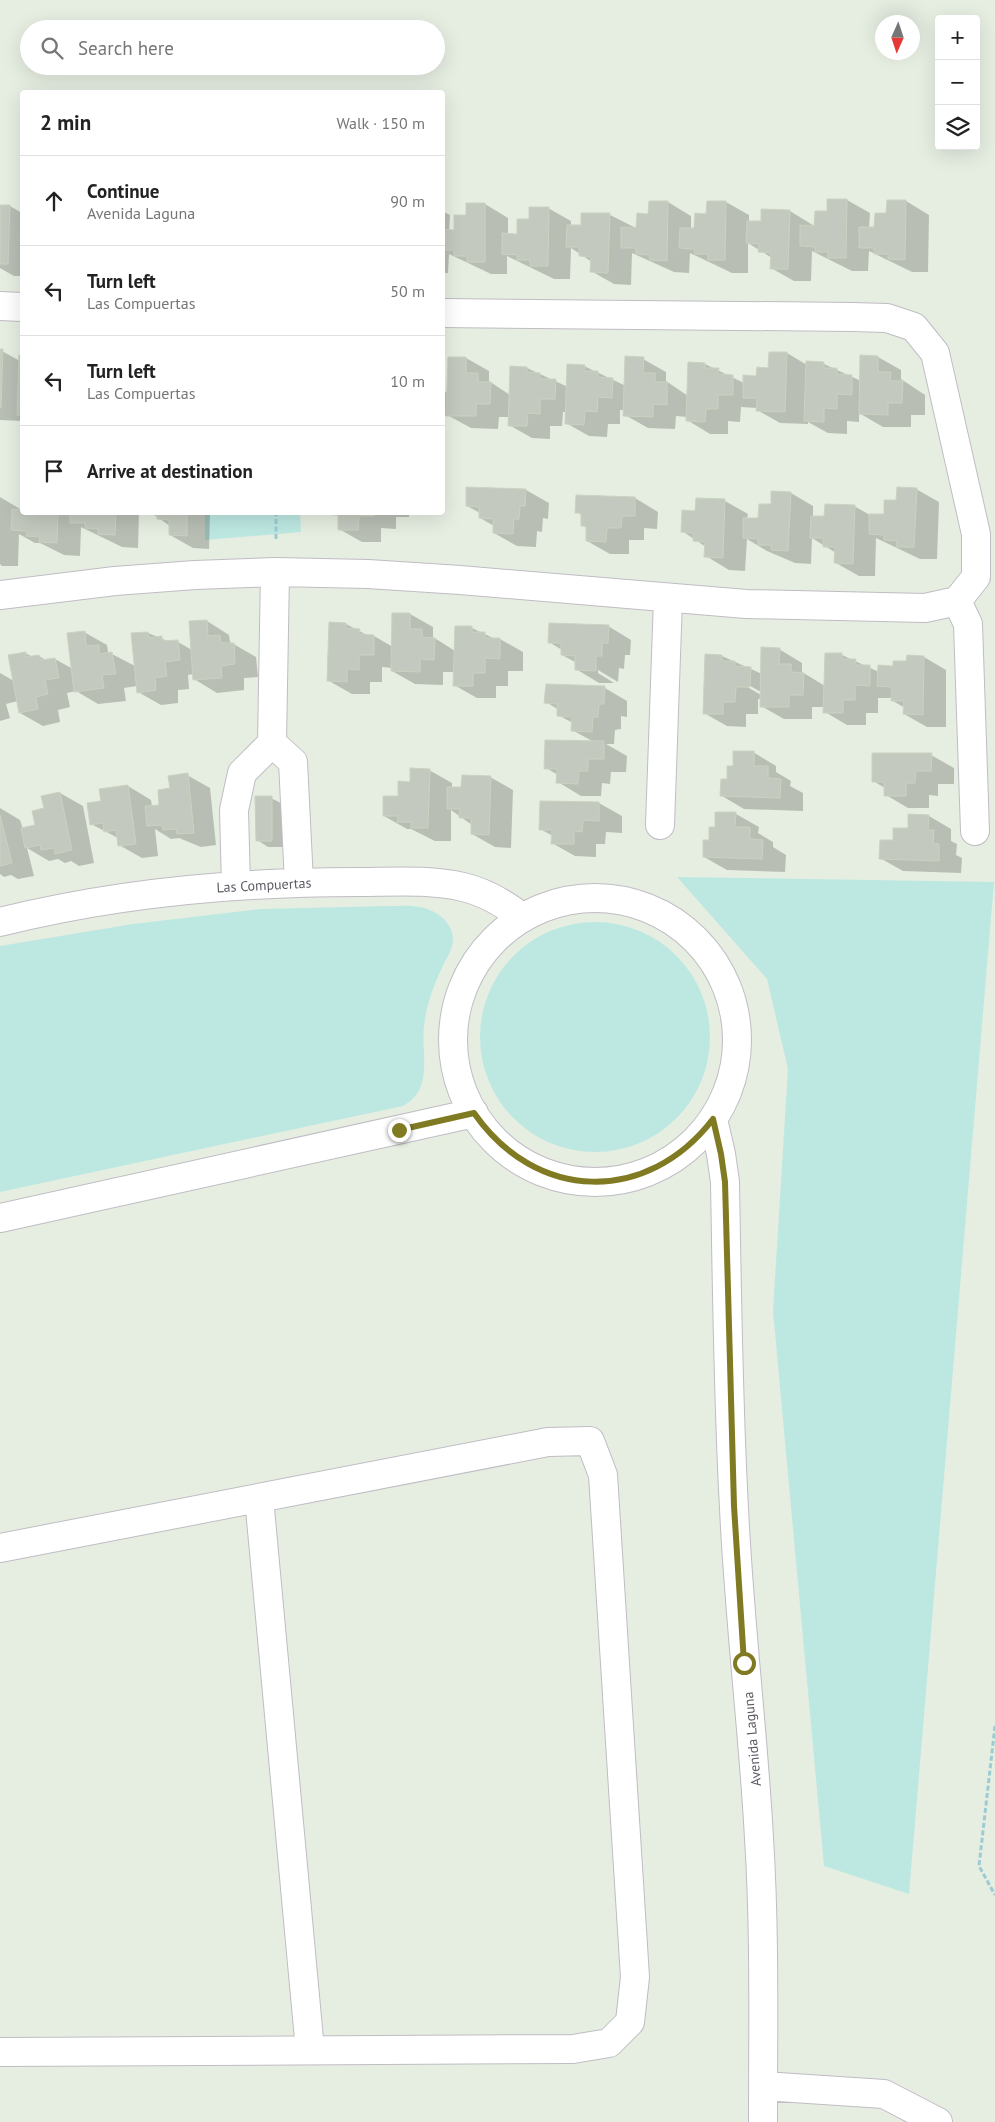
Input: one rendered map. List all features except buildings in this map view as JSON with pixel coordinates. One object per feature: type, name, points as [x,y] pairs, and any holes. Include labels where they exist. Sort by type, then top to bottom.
[{"type":"street","points":[[0,306],[20,306]]},
{"type":"street","points":[[0,595],[114,581],[275,572],[368,574],[460,580],[668,599],[806,606],[925,608],[957,601],[976,577],[976,534],[936,353],[914,327],[887,318],[445,313]]},
{"type":"street","points":[[236,886],[234,810],[242,773],[272,743],[275,572]]},
{"type":"street","points":[[660,825],[668,599]]},
{"type":"street","points":[[957,601],[968,624],[975,831]]},
{"type":"street","points":[[272,743],[293,762],[299,882]]},
{"type":"street","name":"Las Compuertas","points":[[0,922],[94,902],[171,892],[299,882],[439,883],[465,887],[507,905],[523,918]]},
{"type":"street","points":[[571,900],[622,901],[646,908],[669,919],[690,934],[707,952],[721,974],[731,997],[737,1031],[737,1048],[734,1073],[726,1097],[700,1136],[684,1151],[665,1163],[625,1179],[581,1181],[559,1177],[519,1160],[501,1147],[486,1131],[462,1091],[456,1067],[453,1042],[455,1017],[461,993],[476,963],[503,932],[523,918],[546,907],[571,900]]},
{"type":"street","points":[[0,1218],[474,1113]]},
{"type":"street","name":"Avenida Laguna","points":[[713,1119],[725,1182],[734,1516],[760,1838],[764,1942],[763,2122]]},
{"type":"street","points":[[0,1548],[548,1442],[590,1441],[603,1475],[635,1977],[630,2022],[609,2043],[573,2049],[0,2052]]},
{"type":"street","points":[[259,1498],[310,2050]]},
{"type":"street","points":[[763,2086],[884,2094],[938,2122]]},
{"type":"path","points":[[995,1726],[979,1866],[995,1895]]},
{"type":"shaded area","points":[[205,515],[300,515],[301,532],[205,540]]},
{"type":"shaded area","points":[[677,877],[994,882],[909,1894],[824,1866],[773,1311],[788,1069],[767,979]]},
{"type":"shaded area","points":[[408,906],[426,908],[439,915],[449,925],[453,939],[451,949],[435,983],[428,1004],[424,1026],[424,1071],[419,1091],[413,1099],[403,1106],[0,1192],[0,946],[133,924],[261,909]]},
{"type":"shaded area","points":[[584,922],[606,922],[628,927],[649,935],[668,948],[684,964],[697,983],[705,1004],[710,1026],[708,1059],[697,1091],[684,1110],[668,1126],[649,1139],[628,1147],[606,1152],[584,1152],[562,1147],[541,1139],[522,1126],[506,1110],[493,1091],[485,1070],[480,1048],[480,1026],[485,1004],[493,983],[506,964],[522,948],[541,935],[562,927]]},
{"type":"route","points":[[399,1130],[474,1113],[486,1131],[501,1147],[519,1160],[559,1177],[581,1181],[602,1181],[625,1179],[665,1163],[684,1151],[700,1136],[713,1119],[725,1182],[730,1420],[744,1663]]}]
